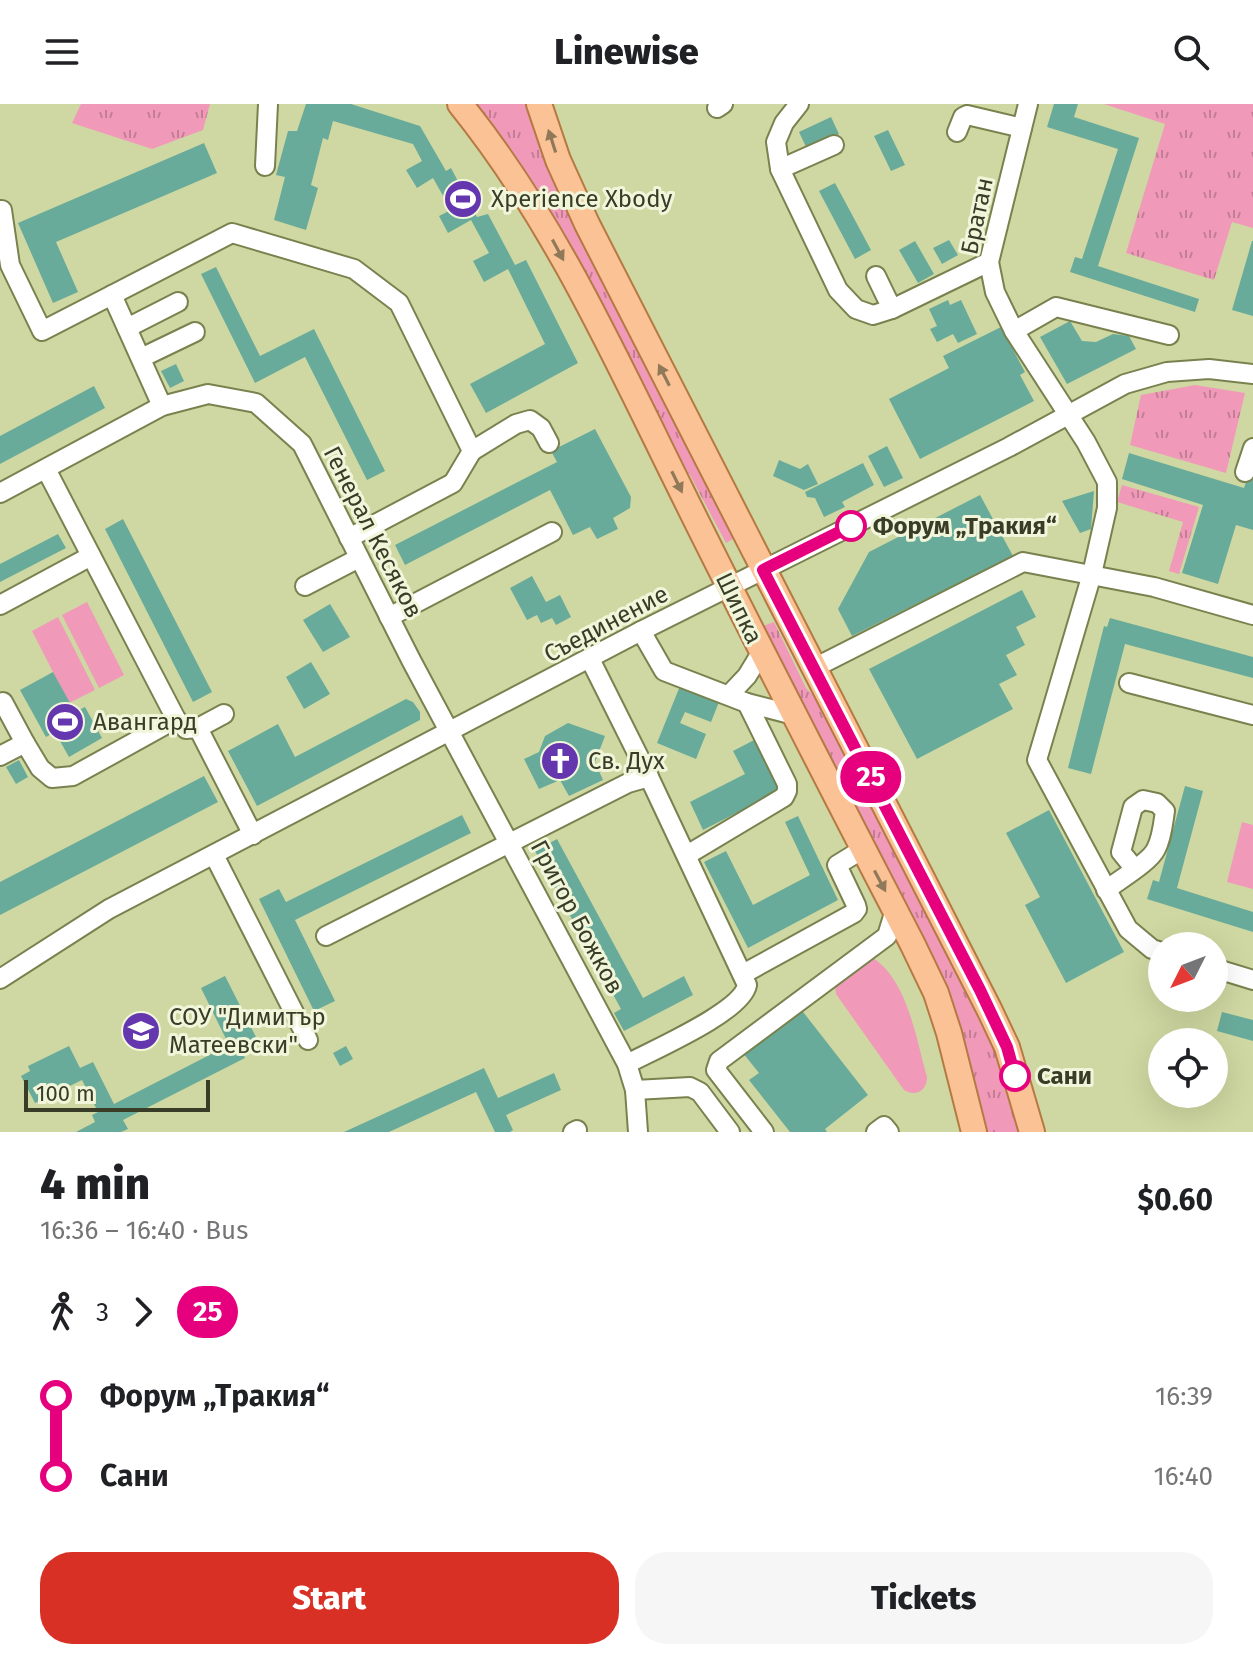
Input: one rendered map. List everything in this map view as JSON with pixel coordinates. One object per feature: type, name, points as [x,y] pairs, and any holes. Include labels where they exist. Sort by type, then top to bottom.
[{"type":"main road","name":"Шипка","points":[[460,104],[510,169],[542,221],[616,359],[761,653],[913,945],[936,993],[949,1033],[973,1131]]},
{"type":"main road","name":"Шипка","points":[[539,104],[558,160],[587,224],[1007,1047],[1032,1129]]},
{"type":"street","points":[[265,166],[268,104]]},
{"type":"street","points":[[799,104],[784,123],[776,142],[780,169],[838,290],[856,309],[873,315],[892,309],[989,262]]},
{"type":"street","name":"Братан","points":[[1028,104],[989,262],[995,292],[1014,331],[1086,442],[1107,482],[1107,508],[1092,574],[1037,760],[1128,929],[1148,946]]},
{"type":"street","points":[[957,132],[963,117],[967,115],[1022,128]]},
{"type":"street","points":[[780,169],[834,145]]},
{"type":"street","points":[[0,210],[10,265],[42,331],[232,233],[354,269],[399,303],[472,451]]},
{"type":"street","points":[[876,276],[892,309]]},
{"type":"street","points":[[112,295],[162,406]]},
{"type":"street","points":[[127,328],[178,302]]},
{"type":"street","points":[[1014,331],[1056,307],[1169,335]]},
{"type":"street","points":[[141,358],[195,332]]},
{"type":"street","name":"Съединение","points":[[0,979],[109,909],[641,631],[1125,384],[1167,372],[1209,369],[1253,374]]},
{"type":"street","name":"Генерал Кесяков","points":[[0,493],[162,406],[208,394],[256,403],[302,444],[450,732]]},
{"type":"street","points":[[349,538],[453,483],[472,451],[516,424],[530,420],[541,428],[549,443]]},
{"type":"street","points":[[1245,472],[1253,448]]},
{"type":"street","points":[[46,469],[176,719],[186,729],[198,728],[224,714]]},
{"type":"street","points":[[389,617],[552,532]]},
{"type":"street","points":[[0,605],[91,556]]},
{"type":"street","points":[[305,586],[359,558]]},
{"type":"street","points":[[814,668],[1023,562],[1154,587],[1253,615]]},
{"type":"street","points":[[641,631],[664,671],[747,703],[794,715]]},
{"type":"street","points":[[729,695],[747,676],[761,653]]},
{"type":"street","points":[[590,659],[747,985],[745,994],[729,1010],[627,1064]]},
{"type":"street","points":[[1129,683],[1253,715]]},
{"type":"street","points":[[3,702],[40,768],[52,778],[73,776],[176,719]]},
{"type":"street","points":[[687,855],[784,797],[787,791],[787,784],[747,703]]},
{"type":"street","points":[[198,728],[253,835]]},
{"type":"street","name":"Григор Божков","points":[[450,732],[627,1064],[635,1090],[638,1132]]},
{"type":"street","points":[[0,756],[25,743]]},
{"type":"street","points":[[326,936],[628,783],[649,777]]},
{"type":"street","points":[[743,974],[854,913],[856,905],[837,865],[863,849]]},
{"type":"street","points":[[214,855],[308,1040]]},
{"type":"street","points":[[1106,890],[1134,868]]},
{"type":"street","points":[[764,1132],[716,1070],[719,1061],[887,936],[895,910]]},
{"type":"street","points":[[887,936],[913,945]]},
{"type":"street","points":[[1228,972],[1253,980]]},
{"type":"street","points":[[635,1090],[690,1087],[700,1092],[730,1132]]},
{"type":"street","points":[[876,1132],[884,1126],[889,1132]]},
{"type":"green space","points":[[81,104],[210,104],[203,130],[152,149],[72,123]]},
{"type":"green space","points":[[472,104],[528,104],[597,270],[738,536],[726,543],[691,477]]},
{"type":"green space","points":[[1104,104],[1253,104],[1253,228],[1232,222],[1214,280],[1126,253],[1165,124]]},
{"type":"green space","points":[[1195,385],[1245,393],[1226,473],[1130,445],[1141,395]]},
{"type":"green space","points":[[1122,485],[1199,507],[1179,574],[1169,571],[1183,522],[1117,502]]},
{"type":"green space","points":[[87,602],[124,675],[99,688],[62,615]]},
{"type":"green space","points":[[58,617],[95,690],[69,703],[32,631]]},
{"type":"green space","points":[[774,622],[806,688],[822,704],[971,994],[996,1051],[1023,1132],[980,1132],[958,1035],[758,628]]},
{"type":"green space","points":[[1242,822],[1253,825],[1253,889],[1227,882]]},
{"type":"green space","points":[[873,958],[895,981],[909,1012],[927,1077],[925,1086],[917,1093],[904,1090],[836,994],[835,986]]},
{"type":"building","points":[[306,104],[351,104],[420,126],[446,171],[451,168],[477,217],[488,214],[515,265],[526,260],[578,363],[486,413],[470,384],[545,344],[508,269],[484,282],[473,261],[489,253],[471,220],[448,233],[439,216],[451,210],[433,178],[417,188],[406,170],[422,161],[413,144],[333,121],[328,140],[323,138],[311,185],[318,188],[306,230],[274,220],[285,177],[276,175],[288,131],[297,131]]},
{"type":"building","points":[[1054,104],[1078,104],[1074,117],[1139,138],[1098,266],[1199,299],[1195,312],[1070,272],[1075,257],[1082,259],[1118,149],[1047,127]]},
{"type":"building","points":[[831,117],[839,134],[807,149],[799,132]]},
{"type":"building","points":[[888,130],[905,165],[891,171],[874,136]]},
{"type":"building","points":[[204,143],[217,173],[56,242],[78,292],[53,303],[18,223]]},
{"type":"building","points":[[835,183],[871,250],[855,259],[819,191]]},
{"type":"building","points":[[949,240],[958,255],[942,264],[933,248]]},
{"type":"building","points":[[915,241],[934,274],[918,283],[899,250]]},
{"type":"building","points":[[1253,241],[1253,316],[1232,310]]},
{"type":"building","points":[[216,267],[260,356],[314,329],[385,471],[367,480],[305,357],[255,383],[201,274]]},
{"type":"building","points":[[948,300],[950,305],[961,300],[977,334],[958,343],[953,334],[937,342],[930,329],[937,326],[929,309]]},
{"type":"building","points":[[1070,321],[1082,341],[1096,342],[1113,334],[1129,336],[1136,349],[1067,384],[1040,337]]},
{"type":"building","points":[[1001,327],[1025,372],[1020,375],[1034,401],[920,459],[889,399],[949,368],[943,356]]},
{"type":"building","points":[[176,364],[184,381],[170,388],[161,371]]},
{"type":"building","points":[[94,386],[105,408],[0,464],[0,436]]},
{"type":"building","points":[[595,429],[631,497],[630,508],[613,518],[618,529],[597,539],[590,527],[573,535],[550,490],[405,565],[395,545],[557,462],[551,451]]},
{"type":"building","points":[[887,446],[903,478],[884,487],[868,456]]},
{"type":"building","points":[[1129,453],[1244,488],[1253,460],[1253,530],[1236,525],[1218,584],[1182,573],[1203,505],[1122,479]]},
{"type":"building","points":[[779,460],[800,469],[808,464],[818,484],[804,490],[773,476]]},
{"type":"building","points":[[863,463],[874,485],[842,502],[845,507],[824,517],[815,498],[807,497],[805,492]]},
{"type":"building","points":[[1094,491],[1091,529],[1080,533],[1062,501]]},
{"type":"building","points":[[980,495],[1013,556],[852,636],[838,609],[869,552]]},
{"type":"building","points":[[123,519],[212,692],[193,702],[105,529]]},
{"type":"building","points":[[58,534],[66,548],[0,582],[0,564]]},
{"type":"building","points":[[532,576],[546,602],[560,595],[571,617],[556,625],[552,618],[541,623],[537,615],[527,620],[510,588]]},
{"type":"building","points":[[1022,590],[1036,617],[1016,627],[1025,645],[1006,655],[1017,675],[999,684],[1013,709],[917,759],[869,669]]},
{"type":"building","points":[[330,604],[350,637],[323,652],[303,620]]},
{"type":"building","points":[[1110,618],[1253,657],[1253,678],[1125,644],[1091,774],[1068,768],[1104,626],[1107,627]]},
{"type":"building","points":[[311,662],[330,694],[304,709],[286,677]]},
{"type":"building","name":"Авангард","points":[[53,672],[75,712],[85,707],[102,738],[69,757],[55,732],[46,737],[20,690]]},
{"type":"building","points":[[680,686],[719,702],[711,722],[685,712],[680,723],[706,734],[696,759],[657,743]]},
{"type":"building","points":[[406,699],[413,702],[420,712],[420,720],[257,806],[228,751],[278,724],[295,757]]},
{"type":"building","name":"Св. Дух","points":[[568,723],[605,736],[595,762],[603,780],[569,796],[560,780],[539,789],[524,759],[539,752],[545,736]]},
{"type":"building","points":[[758,738],[784,789],[703,830],[690,802],[745,774],[733,751]]},
{"type":"building","points":[[19,760],[28,777],[16,784],[6,767]]},
{"type":"building","points":[[204,776],[218,802],[0,915],[0,882]]},
{"type":"building","points":[[1185,786],[1203,791],[1177,888],[1253,912],[1253,932],[1147,899],[1153,880],[1159,882]]},
{"type":"building","points":[[1049,810],[1124,952],[1066,983],[1025,905],[1040,897],[1006,833]]},
{"type":"building","points":[[462,815],[471,833],[295,920],[335,1001],[314,1011],[259,899],[279,889],[286,902]]},
{"type":"building","points":[[798,816],[838,900],[748,948],[704,862],[726,851],[753,905],[810,875],[785,822]]},
{"type":"building","points":[[557,839],[643,998],[684,976],[693,995],[624,1031],[614,1013],[621,1009],[535,851]]},
{"type":"building","points":[[225,976],[258,1041],[241,1049],[245,1058],[123,1120],[128,1129],[121,1132],[76,1132],[95,1122],[92,1115],[98,1112],[82,1080],[35,1103],[21,1076],[30,1071],[28,1066],[69,1046],[80,1068],[93,1062],[114,1104],[229,1045],[201,988]]},
{"type":"building","points":[[800,1008],[868,1095],[825,1129],[827,1132],[790,1132],[749,1080],[759,1073],[743,1053]]},
{"type":"building","points":[[1222,1012],[1253,1020],[1253,1041],[1228,1034],[1228,1028],[1218,1028]]},
{"type":"building","points":[[346,1046],[353,1059],[340,1066],[333,1053]]},
{"type":"building","points":[[484,1068],[498,1098],[554,1073],[561,1090],[506,1115],[513,1130],[510,1132],[495,1132],[476,1092],[389,1132],[344,1132]]},
{"type":"bus line","name":"25","points":[[851,526],[763,570],[980,990],[1007,1047],[1015,1076]]},
{"type":"place","name":"Xperience Xbody","points":[[463,199]]},
{"type":"place","name":"Форум „Тракия“","points":[[851,526]]},
{"type":"place","name":"Авангард","points":[[65,722]]},
{"type":"place","name":"Св. Дух","points":[[560,761]]},
{"type":"place","name":"СОУ \"Димитър Матеевски\"","points":[[141,1031]]},
{"type":"place","name":"Сани","points":[[1015,1076]]}]
